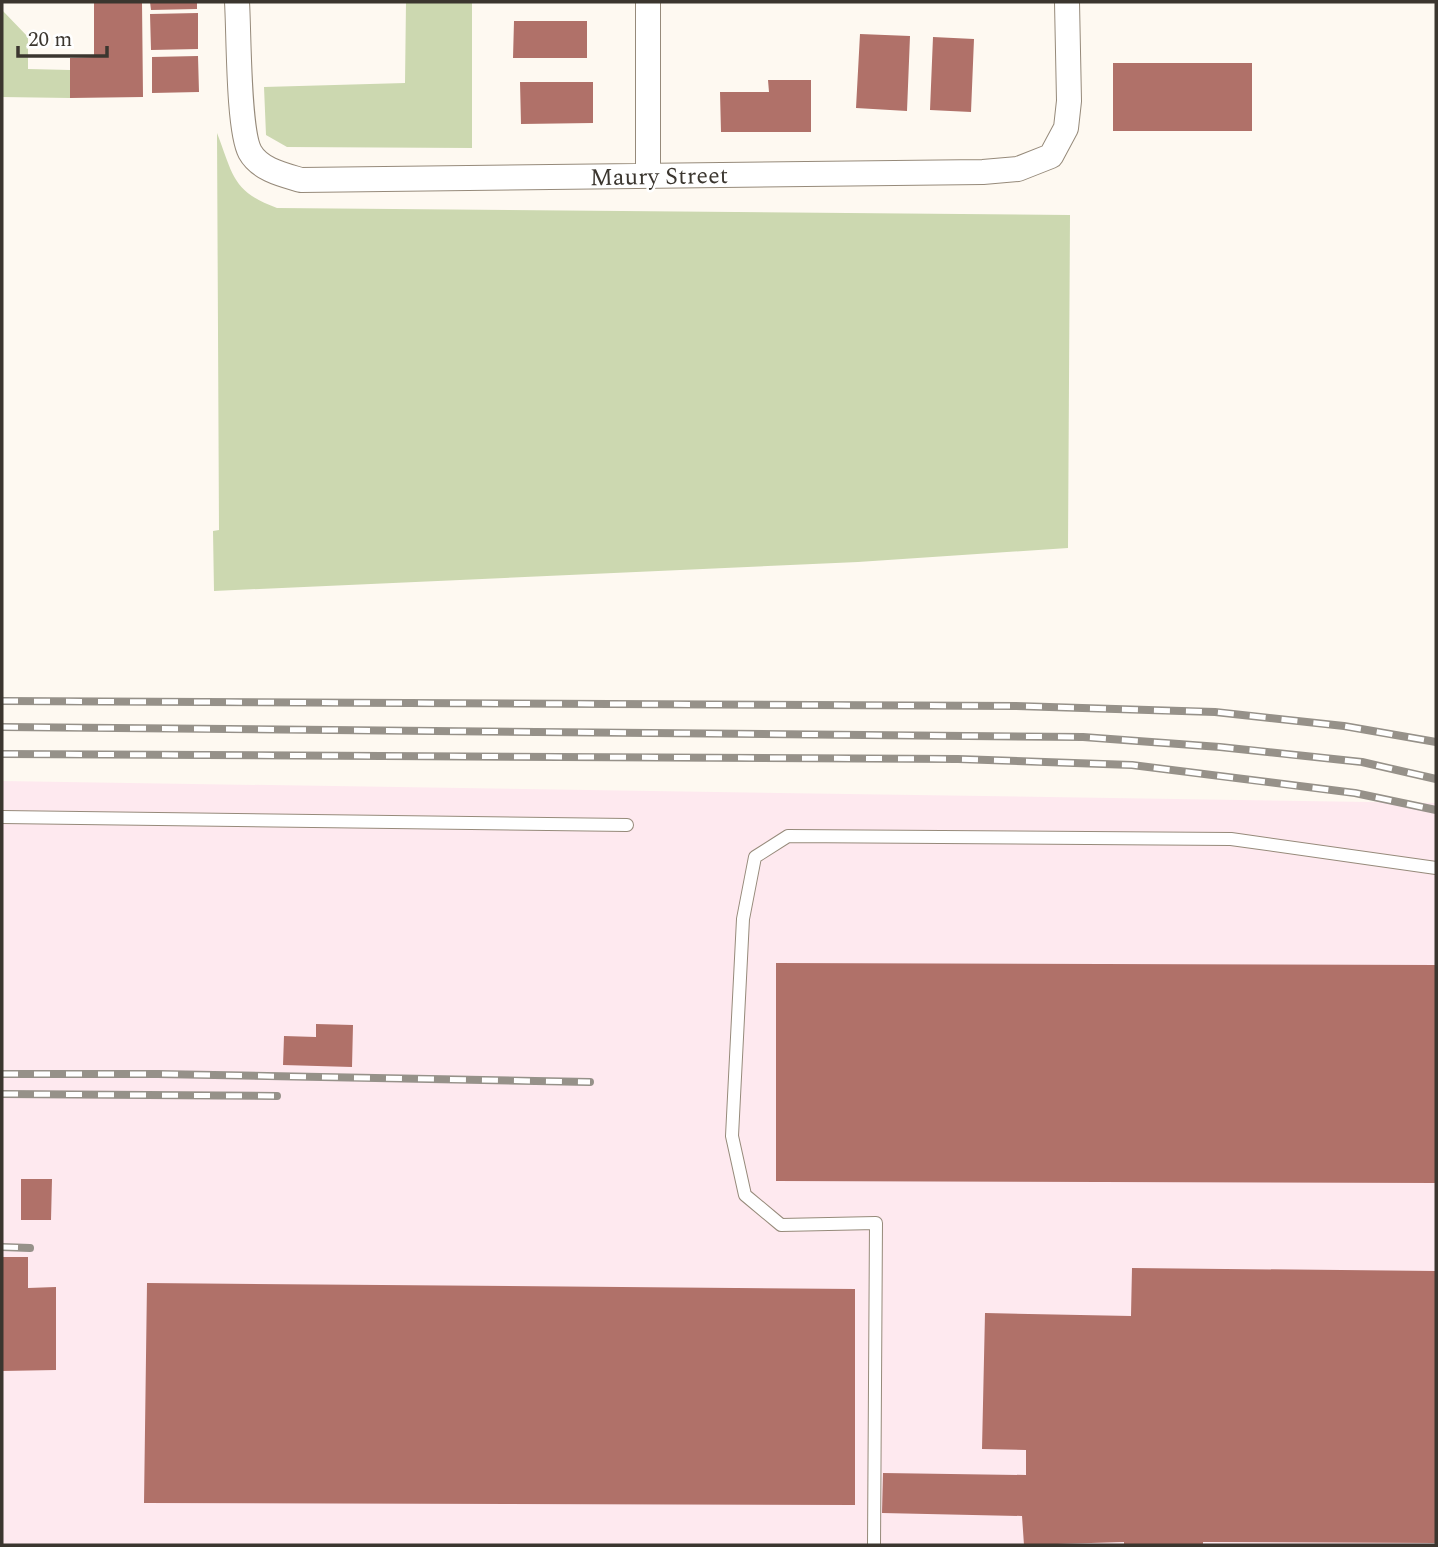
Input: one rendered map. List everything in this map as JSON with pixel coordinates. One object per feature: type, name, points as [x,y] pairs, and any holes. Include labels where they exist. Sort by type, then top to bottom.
[{"type":"street","name":"Maury Street","points":[[237,2],[243,124],[250,153],[272,172],[301,180],[983,172],[1018,169],[1051,156],[1066,128],[1069,102],[1067,2]]},
{"type":"street","points":[[648,2],[648,176]]},
{"type":"lane","points":[[2,817],[627,825]]},
{"type":"lane","points":[[874,1545],[876,1223],[781,1225],[745,1195],[732,1136],[743,919],[755,857],[788,836],[1231,839],[1436,868]]},
{"type":"shaded area","points":[[2,781],[1436,803],[1436,1545],[2,1545]]},
{"type":"green space","points":[[406,2],[472,2],[472,148],[287,147],[266,135],[264,87],[405,83]]},
{"type":"green space","points":[[2,10],[28,37],[28,69],[70,70],[70,98],[2,97]]},
{"type":"green space","points":[[217,133],[231,171],[242,188],[262,202],[277,208],[1070,215],[1068,548],[858,562],[214,591],[213,531],[219,530]]},
{"type":"building","points":[[94,2],[142,2],[143,97],[70,98],[70,58],[94,57]]},
{"type":"building","points":[[150,2],[197,2],[197,9],[151,10]]},
{"type":"building","points":[[198,13],[198,49],[151,50],[150,14]]},
{"type":"building","points":[[514,21],[587,21],[587,58],[513,58]]},
{"type":"building","points":[[860,34],[910,36],[907,111],[856,108]]},
{"type":"building","points":[[933,37],[974,39],[971,112],[930,110]]},
{"type":"building","points":[[198,56],[199,92],[152,93],[152,57]]},
{"type":"building","points":[[1113,63],[1252,63],[1252,131],[1113,131]]},
{"type":"building","points":[[768,80],[811,80],[811,132],[721,132],[720,92],[769,92]]},
{"type":"building","points":[[520,82],[593,82],[593,123],[521,124]]},
{"type":"building","points":[[776,963],[1436,965],[1436,1183],[776,1181]]},
{"type":"building","points":[[316,1024],[353,1025],[352,1067],[283,1065],[284,1036],[316,1037]]},
{"type":"building","points":[[21,1179],[52,1179],[51,1220],[21,1220]]},
{"type":"building","points":[[2,1257],[28,1257],[28,1288],[56,1287],[56,1370],[2,1371]]},
{"type":"building","points":[[1132,1268],[1436,1271],[1436,1543],[1203,1542],[1203,1545],[1124,1545],[1124,1542],[1024,1545],[1022,1516],[882,1513],[883,1473],[1026,1475],[1026,1450],[982,1449],[985,1313],[1131,1316]]},
{"type":"building","points":[[147,1283],[855,1289],[855,1505],[144,1503]]},
{"type":"railway","points":[[2,701],[1016,706],[1215,712],[1344,726],[1436,742]]},
{"type":"railway","points":[[2,727],[1083,737],[1220,747],[1362,762],[1436,779]]},
{"type":"railway","points":[[2,754],[958,759],[1132,765],[1355,793],[1436,810]]},
{"type":"railway","points":[[2,1074],[158,1074],[590,1082]]},
{"type":"railway","points":[[2,1094],[277,1096]]},
{"type":"railway","points":[[2,1247],[30,1248]]}]
